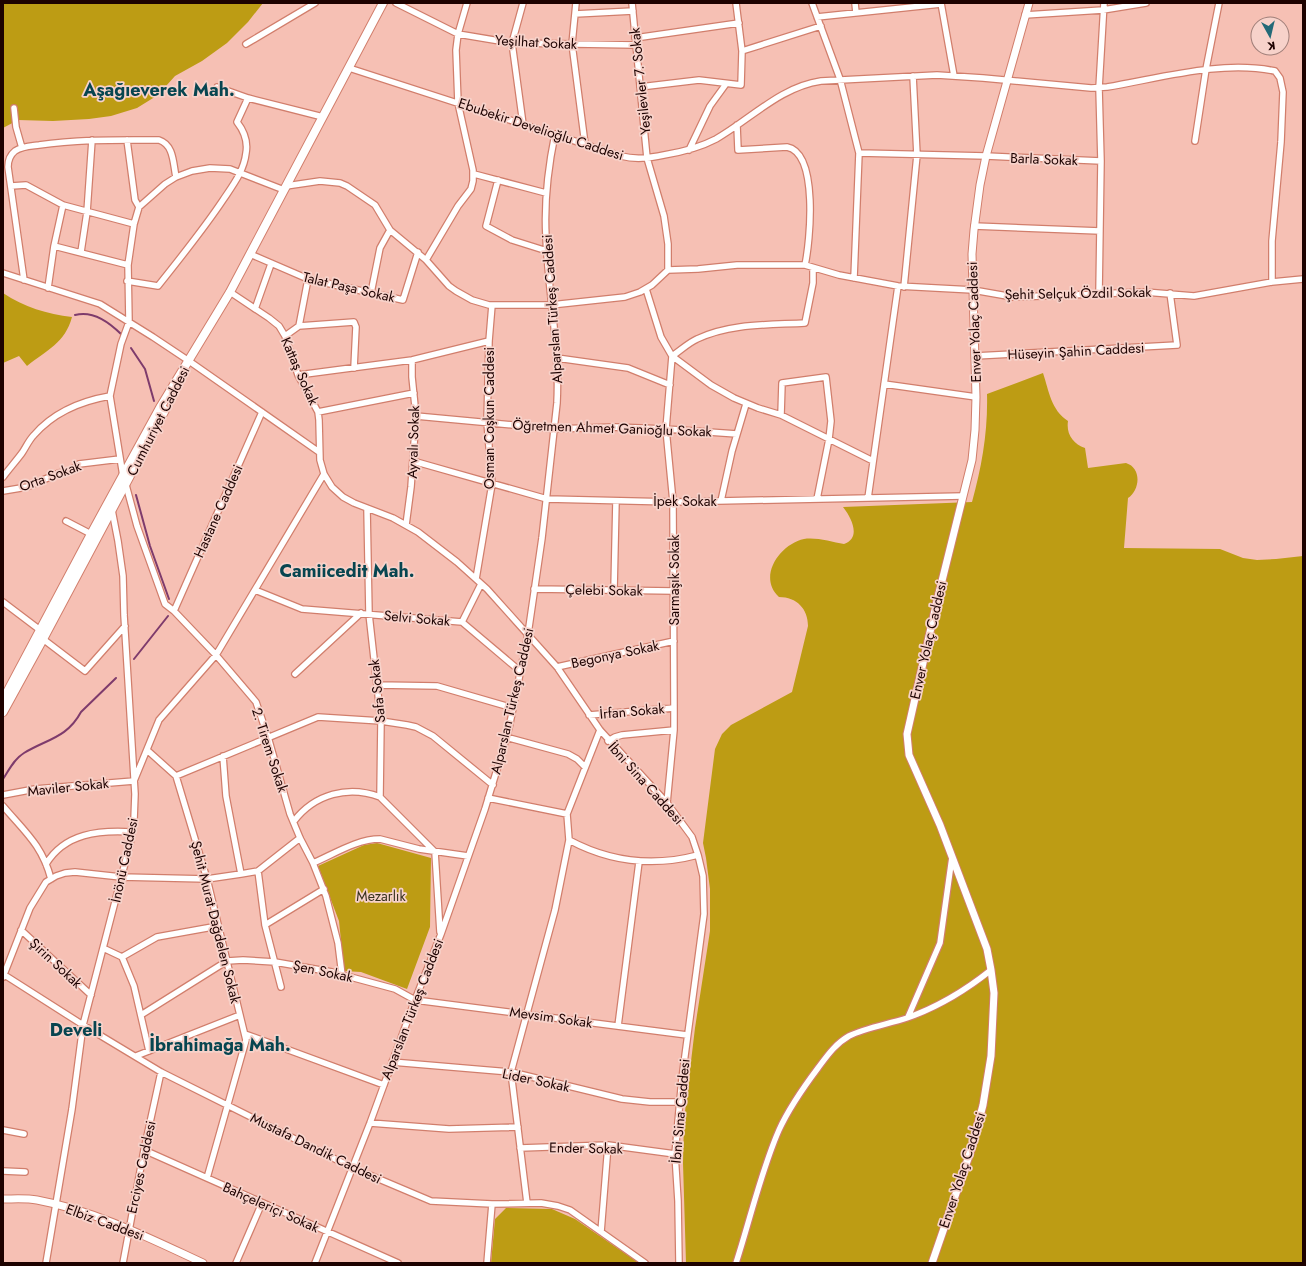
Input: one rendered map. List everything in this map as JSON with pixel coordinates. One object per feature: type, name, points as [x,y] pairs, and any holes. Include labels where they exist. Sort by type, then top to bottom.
[{"type":"main road","points":[[189,361],[230,292],[382,3]]},
{"type":"main road","name":"Cumhuriyet Caddesi","points":[[3,700],[161,406],[189,361]]},
{"type":"main road","name":"Cumhuriyet Caddesi","points":[[3,712],[126,485],[166,409],[189,361]]},
{"type":"street","points":[[246,44],[315,3]]},
{"type":"street","name":"Yeşilhat Sokak","points":[[396,3],[458,34],[512,43],[636,45]]},
{"type":"street","points":[[426,260],[458,206],[471,189],[473,181],[474,174],[458,103],[456,50],[458,34],[467,3]]},
{"type":"street","points":[[523,3],[512,43],[523,124]]},
{"type":"street","points":[[576,3],[572,44],[585,144]]},
{"type":"street","name":"Yeşilevler 7. Sokak","points":[[632,3],[648,158],[664,216],[668,244],[668,270]]},
{"type":"street","points":[[812,3],[840,79],[859,153],[854,278]]},
{"type":"street","points":[[854,3],[856,13]]},
{"type":"street","name":"Enver Yolaç Caddesi","points":[[932,1263],[971,1150],[982,1105],[993,1035],[994,1003],[991,970],[987,949],[940,826],[909,755],[907,734],[972,460],[976,396],[972,290],[974,226],[986,156],[1006,80],[1029,3]]},
{"type":"street","points":[[1099,294],[1101,161],[1099,88],[1104,3]]},
{"type":"street","points":[[1025,15],[1104,10],[1146,3]]},
{"type":"street","points":[[1195,141],[1206,70],[1219,3]]},
{"type":"street","points":[[640,87],[699,80],[741,86],[742,51],[738,4]]},
{"type":"street","points":[[817,17],[941,4],[954,76]]},
{"type":"street","points":[[575,14],[633,12]]},
{"type":"street","points":[[635,38],[739,23]]},
{"type":"street","points":[[742,51],[821,26]]},
{"type":"street","name":"Ebubekir Develioğlu Caddesi","points":[[348,68],[628,158],[648,158],[689,150],[715,139],[780,96],[797,87],[814,82],[840,79],[954,76],[1084,88],[1099,88],[1206,70],[1235,67],[1274,71],[1282,83],[1283,92],[1281,142],[1272,241],[1272,282]]},
{"type":"street","points":[[868,498],[884,384],[901,287],[917,155],[913,76]]},
{"type":"street","points":[[689,150],[710,106],[726,84]]},
{"type":"street","points":[[217,87],[248,98],[323,117]]},
{"type":"street","points":[[127,281],[158,286],[205,226],[240,173],[245,159],[246,143],[243,132],[237,122],[248,98]]},
{"type":"street","points":[[14,108],[16,127],[22,148]]},
{"type":"street","points":[[736,126],[738,150],[787,147],[794,149],[800,156],[806,174],[810,202],[810,227],[805,265]]},
{"type":"street","name":"Alparslan Türkeş Caddesi","points":[[315,1263],[370,1123],[468,856],[493,785],[513,708],[528,634],[547,499],[555,429],[558,384],[557,358],[551,306],[545,224],[546,193],[555,134]]},
{"type":"street","points":[[24,280],[8,167],[9,159],[13,152],[22,148],[92,140],[158,140],[167,144],[170,148],[176,177]]},
{"type":"street","points":[[81,252],[87,212],[92,140]]},
{"type":"street","points":[[127,140],[135,200],[139,207]]},
{"type":"street","name":"Barla Sokak","points":[[859,153],[1101,161]]},
{"type":"street","points":[[123,476],[110,396],[121,344],[129,322],[127,281],[134,224],[139,207],[165,184],[187,172],[210,168],[224,168],[285,188],[311,182],[340,183],[375,205],[390,230],[418,252],[449,286],[472,300],[492,305],[551,306],[618,299],[633,295],[646,289],[668,270]]},
{"type":"street","points":[[474,174],[546,193]]},
{"type":"street","points":[[498,180],[486,226],[517,242],[547,251]]},
{"type":"street","points":[[11,186],[26,185],[63,205],[134,224]]},
{"type":"street","points":[[48,288],[54,246],[63,205]]},
{"type":"street","points":[[974,226],[1100,231]]},
{"type":"street","points":[[371,293],[380,248],[390,230]]},
{"type":"street","points":[[54,246],[128,265]]},
{"type":"street","name":"Talat Paşa Sokak","points":[[250,254],[308,280],[403,300],[418,252]]},
{"type":"street","points":[[255,309],[271,264]]},
{"type":"street","name":"Şehit Selçuk Özdil Sokak","points":[[668,270],[737,265],[805,265],[839,275],[901,287],[972,290],[1013,297],[1145,292],[1194,296],[1272,282],[1303,279]]},
{"type":"street","points":[[672,356],[697,339],[725,330],[752,326],[805,323],[813,284],[813,268]]},
{"type":"street","points":[[3,273],[100,304],[189,361],[319,452]]},
{"type":"street","points":[[299,326],[308,280]]},
{"type":"street","points":[[646,289],[661,337],[672,356],[711,385],[746,404],[781,415],[873,461]]},
{"type":"street","name":"Kattaş Sokak","points":[[230,292],[274,322],[285,336],[298,375],[318,412],[320,427],[319,452]]},
{"type":"street","name":"Hüseyin Şahin Caddesi","points":[[975,356],[1177,345],[1170,293]]},
{"type":"street","name":"Osman Coşkun Caddesi","points":[[476,579],[492,484],[488,422],[489,341],[492,305]]},
{"type":"street","points":[[285,336],[299,326],[351,321],[354,322],[356,327],[354,368]]},
{"type":"street","points":[[298,375],[412,360],[489,341]]},
{"type":"street","name":"Sarmaşık Sokak","points":[[667,803],[674,730],[673,502],[666,429],[672,356]]},
{"type":"street","points":[[557,358],[628,368],[670,385]]},
{"type":"street","name":"Ayvalı Sokak","points":[[406,524],[416,416],[412,377],[412,360]]},
{"type":"street","points":[[781,415],[782,383],[826,377],[831,421],[829,439],[817,499]]},
{"type":"street","points":[[884,384],[976,396]]},
{"type":"street","points":[[318,412],[414,393]]},
{"type":"street","points":[[3,478],[33,436],[50,420],[61,412],[78,404],[93,399],[110,396]]},
{"type":"street","points":[[721,501],[737,434],[746,404]]},
{"type":"street","name":"Hastane Caddesi","points":[[174,611],[262,412]]},
{"type":"street","name":"Öğretmen Ahmet Ganioğlu Sokak","points":[[416,416],[555,429],[615,427],[737,434]]},
{"type":"street","name":"İbni Sina Caddesi","points":[[319,452],[324,474],[332,487],[343,497],[354,504],[387,515],[422,534],[476,579],[501,604],[557,667],[608,741],[667,803],[692,837],[698,855],[704,887],[704,914],[687,1035],[675,1154],[678,1201],[679,1263]]},
{"type":"street","name":"Orta Sokak","points":[[3,491],[27,487],[59,473],[70,471],[79,464],[120,459]]},
{"type":"street","name":"İpek Sokak","points":[[413,461],[547,499],[673,502],[963,496]]},
{"type":"street","points":[[134,781],[159,720],[216,655],[324,474]]},
{"type":"street","name":"2. Tirem Sokak","points":[[126,485],[137,526],[165,604],[174,611],[216,655],[256,702],[294,822],[324,889],[335,927],[342,975]]},
{"type":"street","points":[[614,590],[616,501]]},
{"type":"street","name":"Safa Sokak","points":[[367,508],[369,614],[381,721],[380,797]]},
{"type":"street","name":"İnönü Caddesi","points":[[46,1263],[72,1109],[83,1025],[132,832],[135,807],[121,556],[112,510]]},
{"type":"street","points":[[66,521],[91,534]]},
{"type":"street","points":[[462,622],[481,584]]},
{"type":"street","name":"Çelebi Sokak","points":[[534,589],[674,590]]},
{"type":"street","name":"Selvi Sokak","points":[[255,590],[302,609],[462,622],[520,671]]},
{"type":"street","points":[[3,602],[40,630]]},
{"type":"street","points":[[295,674],[361,613]]},
{"type":"street","points":[[43,639],[85,671],[124,626]]},
{"type":"street","name":"Begonya Sokak","points":[[557,667],[674,641]]},
{"type":"street","points":[[377,685],[437,686],[513,708]]},
{"type":"street","name":"İrfan Sokak","points":[[589,715],[674,708]]},
{"type":"street","points":[[147,750],[176,776],[318,717],[381,721],[407,725],[425,731],[493,785]]},
{"type":"street","points":[[527,1203],[511,1072],[555,910],[569,840],[567,814],[600,730]]},
{"type":"street","points":[[608,741],[622,735],[674,730]]},
{"type":"street","points":[[506,737],[568,754],[577,759],[585,767]]},
{"type":"street","points":[[223,756],[226,796],[241,874]]},
{"type":"street","name":"Şehit Murat Dağdelen Sokak","points":[[176,776],[207,879],[246,1040],[207,1178]]},
{"type":"street","name":"Maviler Sokak","points":[[3,795],[35,790],[134,781]]},
{"type":"street","points":[[294,822],[299,815],[312,804],[335,793],[358,792],[380,797],[435,852],[440,934]]},
{"type":"street","points":[[488,798],[567,814]]},
{"type":"street","points":[[3,806],[29,834],[40,850],[51,879]]},
{"type":"street","points":[[46,864],[58,849],[74,838],[104,832],[132,832]]},
{"type":"street","points":[[3,975],[30,908],[46,882],[61,874],[70,872],[121,877],[207,879],[241,874],[258,871],[300,838]]},
{"type":"street","points":[[313,863],[362,842],[374,839],[380,839],[435,852],[468,856]]},
{"type":"street","points":[[569,840],[601,854],[639,862],[674,860],[698,855]]},
{"type":"street","points":[[908,1017],[940,943],[952,856]]},
{"type":"street","points":[[618,1026],[639,862]]},
{"type":"street","points":[[258,871],[265,925],[281,987]]},
{"type":"street","points":[[265,925],[324,889]]},
{"type":"street","points":[[122,957],[157,937],[218,926]]},
{"type":"street","name":"Şirin Sokak","points":[[21,930],[91,995]]},
{"type":"street","points":[[103,948],[122,957],[134,986],[150,1051]]},
{"type":"street","name":"Şen Sokak","points":[[227,961],[243,960],[274,962],[342,975],[396,989],[414,1000]]},
{"type":"street","points":[[141,1015],[227,961]]},
{"type":"street","points":[[736,1263],[775,1141],[794,1102],[832,1049],[852,1035],[908,1017],[950,999],[991,970]]},
{"type":"street","name":"Mustafa Dandik Caddesi","points":[[3,975],[161,1072],[353,1168],[431,1201],[492,1204],[549,1204],[570,1210],[646,1263]]},
{"type":"street","name":"Mevsim Sokak","points":[[414,1000],[687,1035]]},
{"type":"street","points":[[136,1056],[240,1015]]},
{"type":"street","points":[[245,1034],[384,1085]]},
{"type":"street","name":"Lider Sokak","points":[[392,1062],[511,1072],[622,1099],[650,1102],[680,1102]]},
{"type":"street","name":"Erciyes Caddesi","points":[[123,1263],[144,1150],[161,1072]]},
{"type":"street","points":[[370,1123],[449,1129],[518,1127]]},
{"type":"street","points":[[3,1130],[24,1134]]},
{"type":"street","points":[[601,1232],[608,1145]]},
{"type":"street","name":"Ender Sokak","points":[[520,1148],[608,1145],[675,1154]]},
{"type":"street","name":"Bahçeleriçi Sokak","points":[[144,1150],[398,1263]]},
{"type":"street","points":[[3,1171],[25,1172]]},
{"type":"street","name":"Elbiz Caddesi","points":[[3,1199],[36,1199],[100,1218],[129,1229],[203,1263]]},
{"type":"street","points":[[236,1263],[262,1203]]},
{"type":"street","points":[[487,1263],[492,1204]]},
{"type":"green space","points":[[3,3],[263,3],[248,22],[227,43],[202,61],[175,76],[158,95],[137,108],[111,116],[89,119],[53,121],[18,120],[3,128]]},
{"type":"green space","points":[[3,293],[36,309],[72,317],[69,326],[60,340],[27,366],[19,356],[3,363]]},
{"type":"green space","points":[[1043,373],[1054,406],[1062,417],[1068,421],[1068,430],[1071,438],[1077,444],[1085,448],[1088,468],[1126,463],[1135,469],[1138,479],[1135,490],[1128,498],[1124,548],[1220,549],[1243,558],[1257,560],[1303,556],[1303,1263],[686,1263],[683,1163],[684,1120],[695,1028],[710,931],[710,889],[703,843],[715,749],[722,734],[731,725],[792,692],[808,626],[804,609],[791,599],[779,597],[773,589],[770,580],[774,562],[787,547],[804,539],[819,539],[844,544],[849,541],[853,537],[854,532],[852,522],[843,507],[972,502],[984,448],[987,394]]},
{"type":"green space","name":"Mezarlık","points":[[377,843],[431,858],[430,927],[407,989],[361,972],[344,971],[339,921],[318,866],[364,845]]},
{"type":"green space","points":[[506,1208],[552,1209],[575,1219],[639,1263],[491,1263],[495,1219]]},
{"type":"waterway","points":[[75,315],[88,314],[100,318],[106,321],[121,334]]},
{"type":"waterway","points":[[131,348],[145,369],[154,401]]},
{"type":"waterway","points":[[136,495],[150,546],[169,599]]},
{"type":"waterway","points":[[134,659],[168,616]]},
{"type":"waterway","points":[[3,779],[20,755],[63,733],[75,721],[81,712],[116,678]]},
{"type":"district","name":"Aşağıeverek Mah.","points":[[159,90]]},
{"type":"district","name":"Camiicedit Mah.","points":[[347,571]]},
{"type":"district","name":"Develi","points":[[76,1030]]},
{"type":"district","name":"İbrahimağa Mah.","points":[[220,1045]]}]
